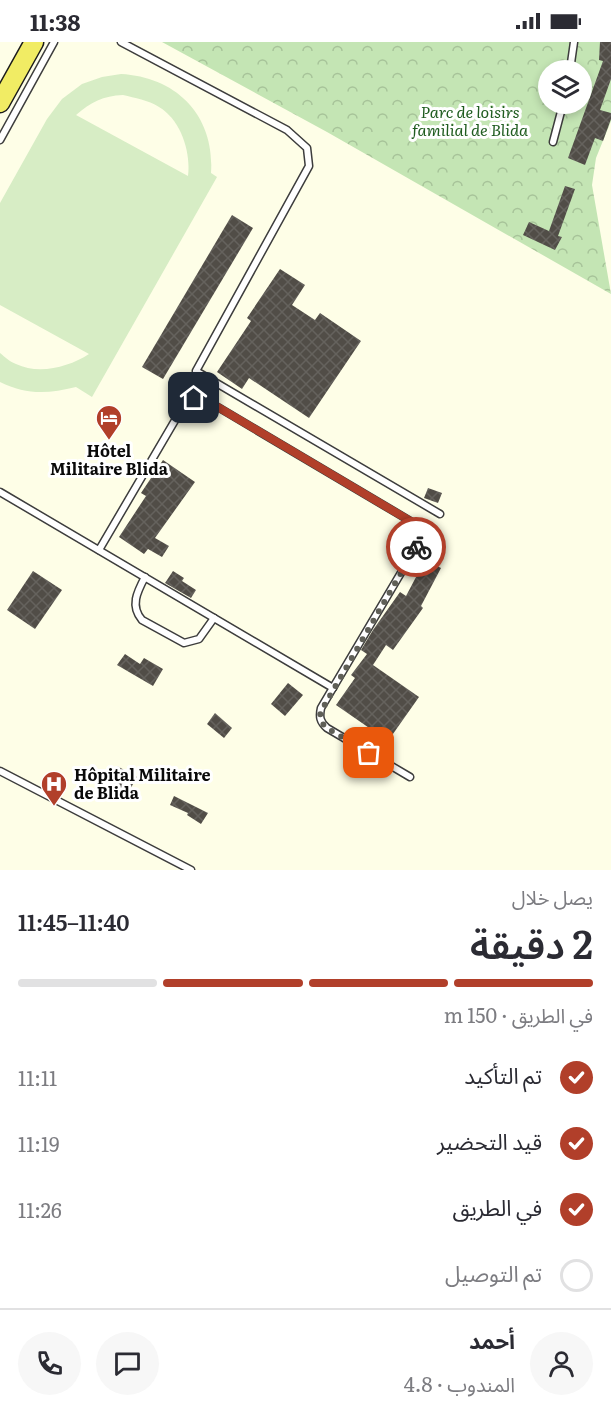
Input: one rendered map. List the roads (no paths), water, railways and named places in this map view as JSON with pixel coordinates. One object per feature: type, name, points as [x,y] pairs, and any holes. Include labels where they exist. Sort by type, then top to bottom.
[{"type":"main road","points":[[0,84],[24,42]]},
{"type":"main road","points":[[0,103],[34,42]]},
{"type":"lane","points":[[0,140],[54,42]]},
{"type":"lane","points":[[121,42],[286,130],[307,148],[309,166],[196,371],[440,514]]},
{"type":"lane","points":[[571,60],[574,42]]},
{"type":"lane","points":[[553,142],[560,114]]},
{"type":"lane","points":[[99,550],[184,405],[194,398],[206,400],[412,522],[420,532],[418,544],[321,708],[320,718],[322,723],[410,777]]},
{"type":"lane","points":[[0,492],[333,688]]},
{"type":"lane","points":[[145,577],[138,590],[135,604],[142,620],[184,643],[199,639],[214,618]]},
{"type":"lane","points":[[0,771],[191,870]]},
{"type":"place","name":"Hôtel Militaire Blida","points":[[109,441]]},
{"type":"place","name":"Hôpital Militaire de Blida","points":[[54,807]]},
{"type":"park label","name":"Parc de loisirs familial de Blida","points":[[470,121]]}]
